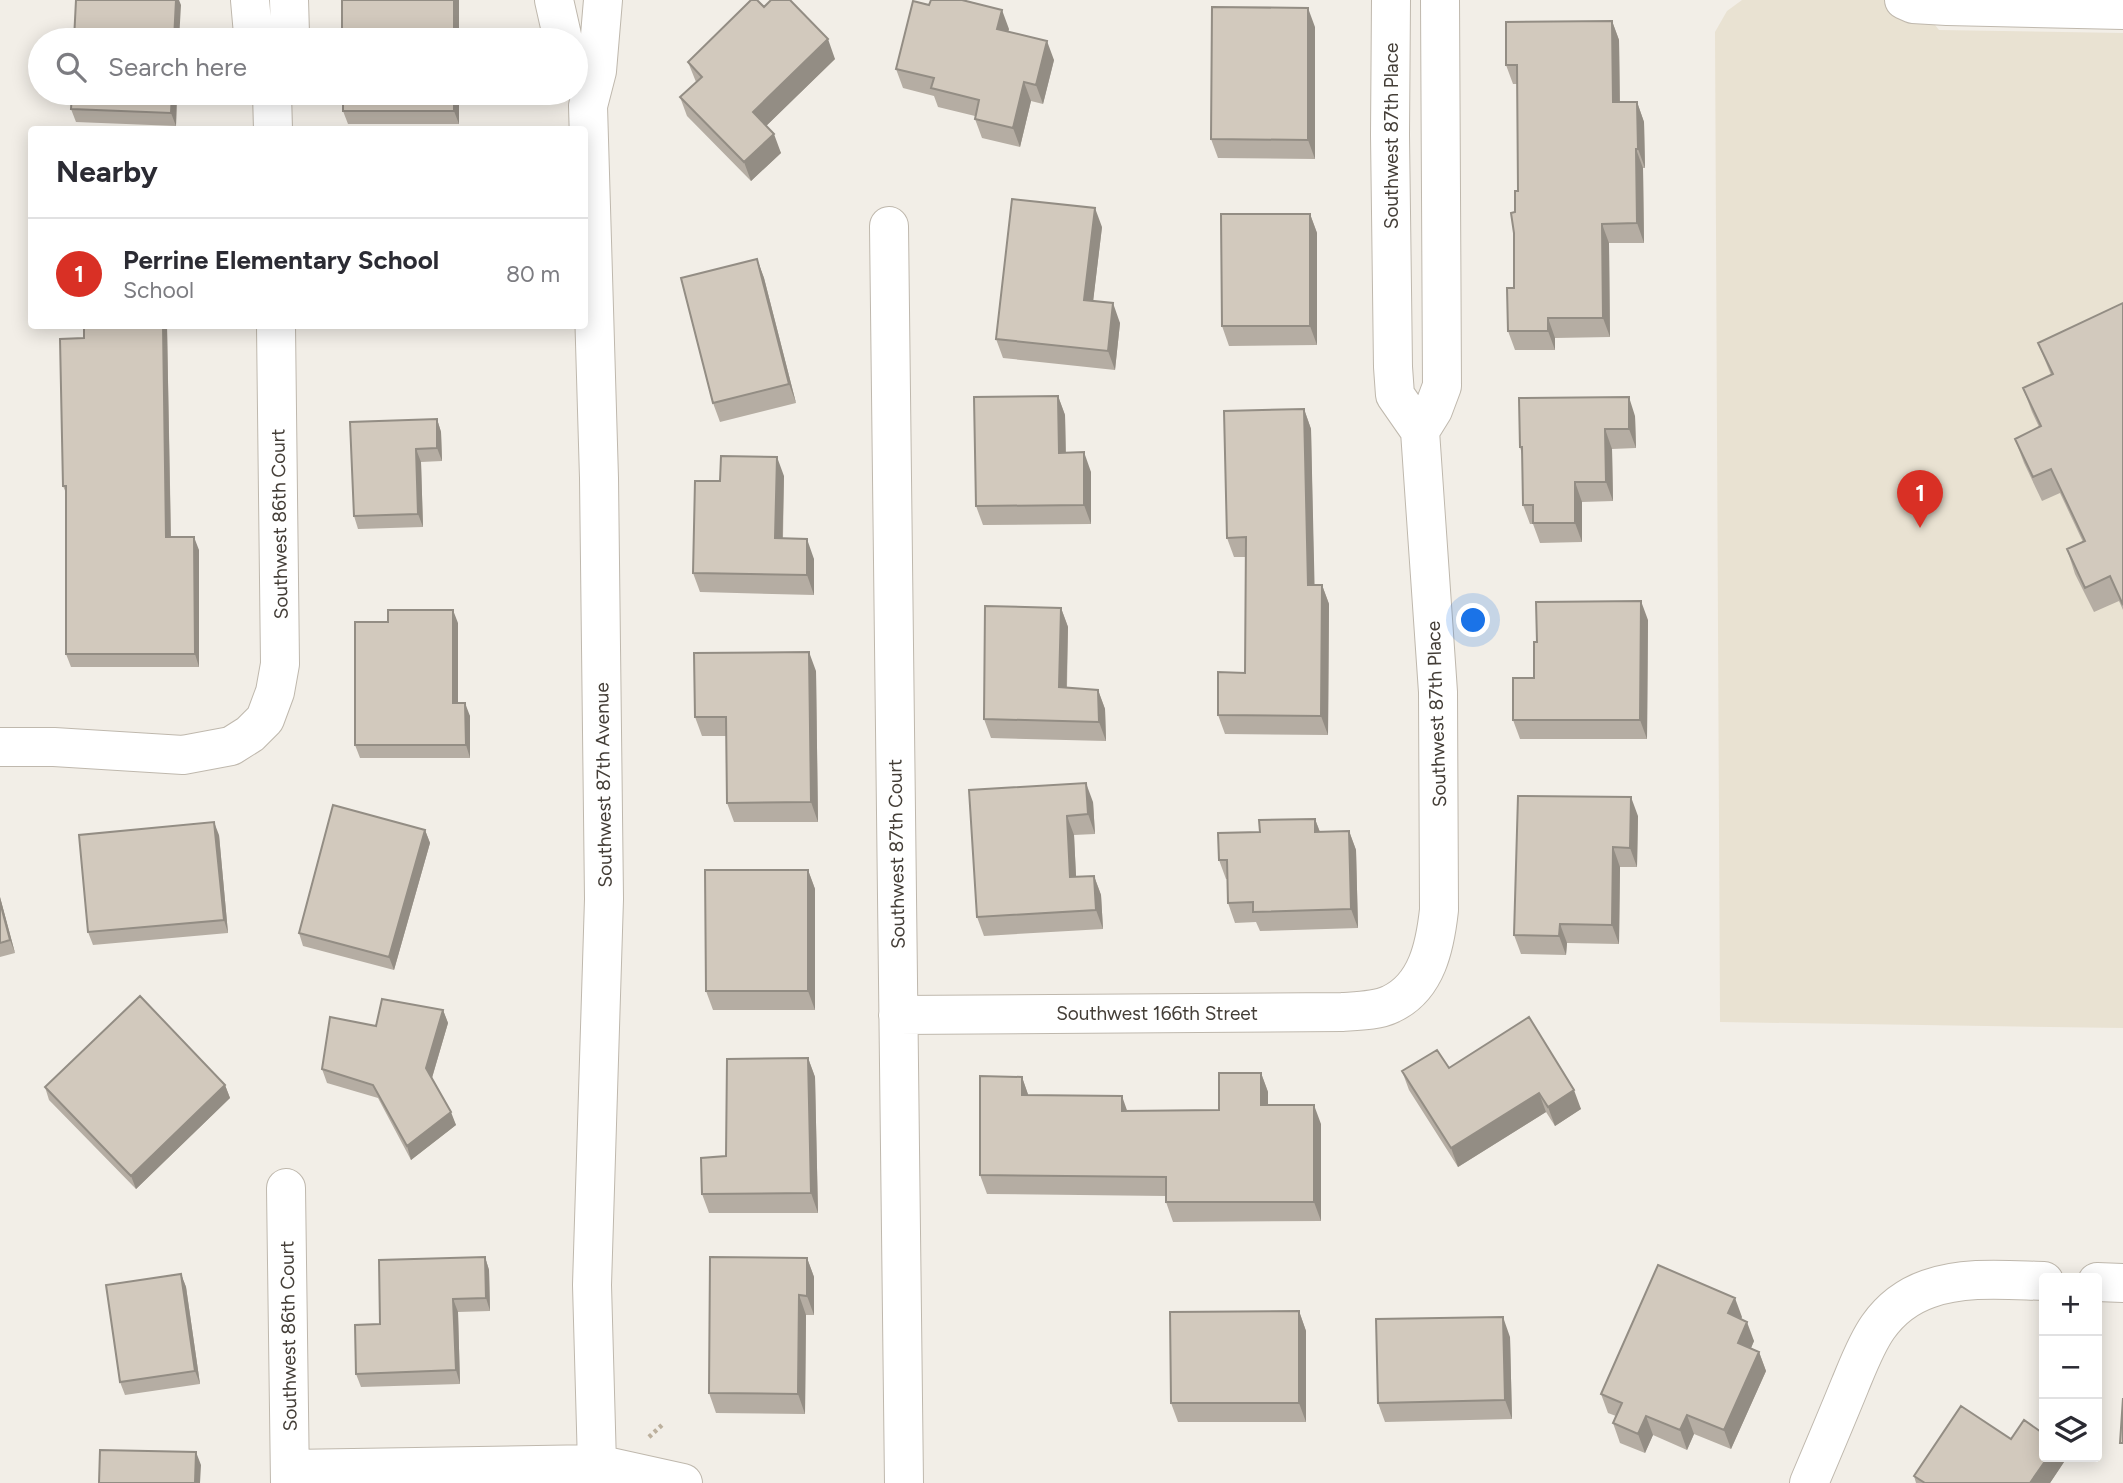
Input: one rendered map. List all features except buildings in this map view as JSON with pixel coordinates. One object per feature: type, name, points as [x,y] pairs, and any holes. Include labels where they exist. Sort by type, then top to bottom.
[{"type":"street","points":[[250,0],[252,28]]},
{"type":"street","points":[[289,0],[290,28]]},
{"type":"street","points":[[554,0],[560,28]]},
{"type":"street","name":"Southwest 87th Avenue","points":[[588,87],[597,71],[603,0]]},
{"type":"street","name":"Southwest 87th Place","points":[[1391,0],[1394,386],[1395,395],[1420,431],[1438,692],[1439,910],[1436,938],[1426,969],[1411,991]]},
{"type":"street","points":[[1420,431],[1433,410],[1442,386],[1440,0]]},
{"type":"street","points":[[1904,0],[1913,4],[1947,6],[2123,10]]},
{"type":"street","points":[[272,105],[273,126]]},
{"type":"street","name":"Southwest 87th Avenue","points":[[582,105],[583,126]]},
{"type":"street","name":"Southwest 87th Court","points":[[889,226],[904,1483]]},
{"type":"street","name":"Southwest 87th Avenue","points":[[588,231],[599,478],[604,898],[592,1285],[597,1464]]},
{"type":"street","name":"Southwest 86th Court","points":[[0,747],[54,747],[183,755],[231,746],[250,734],[265,719],[275,692],[279,664],[276,329]]},
{"type":"street","name":"Southwest 166th Street","points":[[898,1015],[1342,1012],[1390,1004],[1411,991]]},
{"type":"street","name":"Southwest 86th Court","points":[[286,1188],[290,1476]]},
{"type":"street","points":[[1809,1483],[1863,1356],[1877,1328],[1893,1310],[1910,1297],[1930,1288],[1958,1282],[2039,1281]]},
{"type":"street","points":[[2102,1282],[2123,1283]]},
{"type":"street","points":[[290,1476],[597,1464],[683,1483]]},
{"type":"path","points":[[649,1438],[662,1425]]},
{"type":"shaded area","points":[[1742,0],[1915,0],[1939,30],[2123,33],[2123,1028],[1720,1022],[1715,32],[1727,11]]},
{"type":"place","name":"Perrine Elementary School","points":[[1920,528]]}]
